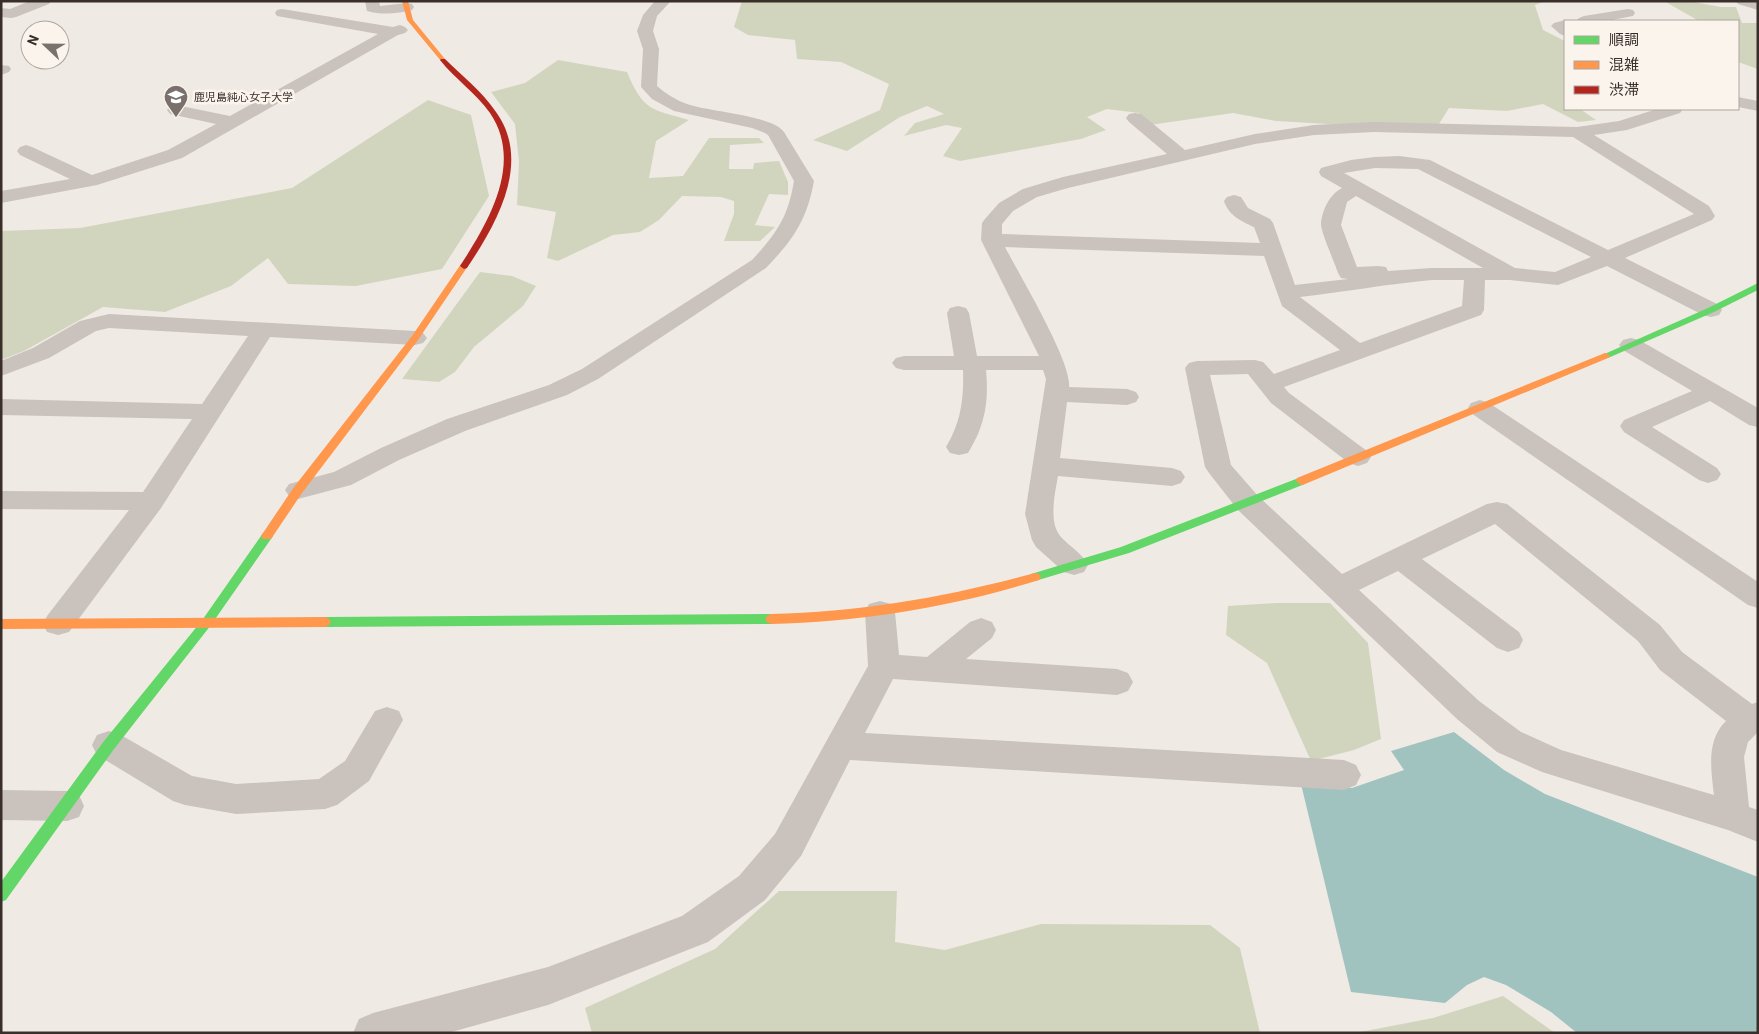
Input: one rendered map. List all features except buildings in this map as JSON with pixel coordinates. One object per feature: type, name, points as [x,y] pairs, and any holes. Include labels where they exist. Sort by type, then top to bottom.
[{"type":"street","points":[[1,12],[11,14],[44,1]]},
{"type":"street","points":[[1,895],[67,806],[109,745],[207,622],[298,490],[415,338],[467,261],[502,198],[507,169],[508,141],[499,121],[486,103],[456,75],[410,20],[406,4],[380,10],[372,8],[372,1]]},
{"type":"street","points":[[298,490],[342,479],[390,454],[456,425],[558,390],[590,374],[759,264],[779,243],[800,204],[804,181],[775,132],[768,127],[753,123],[674,106],[649,87],[651,49],[645,32],[650,15],[664,1]]},
{"type":"street","points":[[1743,1],[1758,6]]},
{"type":"street","points":[[1590,20],[1623,14],[1593,5]]},
{"type":"street","points":[[282,12],[393,32]]},
{"type":"street","points":[[1,197],[90,180],[140,167],[174,154],[393,32],[416,27]]},
{"type":"street","points":[[1739,102],[1758,106]]},
{"type":"street","points":[[176,110],[232,122]]},
{"type":"street","points":[[1074,565],[1046,540],[1039,514],[1058,379],[1053,363],[991,240],[992,224],[1006,207],[1030,193],[1063,183],[1255,139],[1314,130],[1374,127],[1577,132],[1621,126],[1671,110]]},
{"type":"street","points":[[1135,118],[1181,156]]},
{"type":"street","points":[[1356,188],[1343,194],[1338,200],[1331,225],[1349,273],[1361,274],[1397,268],[1482,268],[1510,274],[1558,279],[1705,216],[1702,210],[1577,132]]},
{"type":"street","points":[[26,151],[90,180]]},
{"type":"street","points":[[1204,151],[1226,166]]},
{"type":"street","points":[[1482,268],[1328,172],[1339,168],[1374,162],[1411,162],[1423,164],[1711,310]]},
{"type":"street","points":[[1234,201],[1235,207],[1239,212],[1262,223],[1290,301],[1357,352]]},
{"type":"street","points":[[1319,229],[1318,212],[1334,213]]},
{"type":"street","points":[[991,240],[1272,250]]},
{"type":"street","points":[[1287,292],[1353,285],[1390,277],[1482,268]]},
{"type":"street","points":[[1269,384],[1473,310],[1482,268]]},
{"type":"street","points":[[1,624],[723,621],[792,619],[880,612],[979,593],[1125,550],[1248,503],[1631,345],[1711,310],[1758,286]]},
{"type":"street","points":[[958,313],[970,363],[976,403],[970,431],[959,447]]},
{"type":"street","points":[[1,369],[41,354],[88,326],[110,321],[415,338]]},
{"type":"street","points":[[58,624],[150,501],[264,329]]},
{"type":"street","points":[[1631,345],[1758,418]]},
{"type":"street","points":[[904,363],[1053,363]]},
{"type":"street","points":[[1358,458],[1280,398],[1255,367],[1197,368],[1218,467],[1248,503],[1468,710],[1509,742],[1554,762],[1746,821]]},
{"type":"street","points":[[1708,474],[1633,426],[1712,391]]},
{"type":"street","points":[[1056,394],[1127,398]]},
{"type":"street","points":[[1,407],[210,412]]},
{"type":"street","points":[[1480,408],[1758,597]]},
{"type":"street","points":[[1046,466],[1172,477]]},
{"type":"street","points":[[1,500],[150,501]]},
{"type":"street","points":[[1338,588],[1497,511],[1649,633],[1671,661],[1754,718],[1733,735],[1727,757],[1746,821]]},
{"type":"street","points":[[1401,558],[1508,640]]},
{"type":"street","points":[[373,1033],[548,986],[695,929],[752,888],[788,845],[884,666],[880,612]]},
{"type":"street","points":[[933,669],[981,630]]},
{"type":"street","points":[[884,666],[1117,682]]},
{"type":"street","points":[[109,745],[185,790],[236,799],[324,794],[357,771],[387,720]]},
{"type":"street","points":[[841,746],[1344,775]]},
{"type":"street","points":[[1,805],[67,806]]},
{"type":"green space","points":[[742,1],[1546,1],[1535,5],[1543,30],[1564,40],[1564,110],[1581,110],[1596,120],[1578,122],[1543,104],[1507,111],[1449,108],[1439,124],[1328,124],[1276,121],[1233,113],[1150,125],[1139,113],[1107,109],[1087,117],[1106,130],[1081,139],[960,161],[943,156],[962,128],[946,125],[904,136],[915,123],[944,114],[927,106],[900,117],[847,151],[813,140],[880,110],[889,84],[841,62],[797,59],[795,40],[748,35],[734,27]]},
{"type":"green space","points":[[1664,1],[1688,1],[1721,7],[1736,7],[1742,23],[1758,23],[1758,69],[1739,62],[1739,20],[1697,20]]},
{"type":"green space","points":[[558,60],[627,72],[638,94],[649,106],[689,120],[656,141],[649,178],[683,176],[709,138],[759,138],[764,143],[730,145],[729,169],[753,169],[754,163],[779,161],[788,182],[788,195],[769,194],[755,225],[775,227],[760,241],[724,241],[734,214],[734,201],[721,197],[682,196],[659,220],[640,232],[613,235],[558,261],[547,258],[556,212],[517,205],[519,162],[515,124],[491,92],[525,83]]},
{"type":"green space","points":[[428,100],[471,115],[489,196],[442,269],[356,286],[288,284],[268,258],[231,286],[165,312],[103,307],[24,351],[1,360],[1,231],[80,228],[292,188]]},
{"type":"green space","points":[[480,272],[512,276],[536,286],[523,306],[474,347],[455,372],[439,382],[402,379]]},
{"type":"green space","points":[[1276,603],[1330,603],[1368,643],[1381,739],[1354,750],[1311,761],[1267,663],[1226,635],[1228,606]]},
{"type":"green space","points":[[779,891],[897,891],[895,942],[945,950],[1041,924],[1210,925],[1240,948],[1260,1033],[592,1033],[585,1008],[715,949]]},
{"type":"green space","points":[[1503,996],[1555,1033],[1355,1033],[1433,1018]]},
{"type":"water","points":[[1454,732],[1504,770],[1545,794],[1758,877],[1758,1033],[1577,1033],[1551,1012],[1506,985],[1484,977],[1467,985],[1445,1003],[1351,992],[1301,784],[1352,788],[1404,770],[1391,751]]},
{"type":"traffic: fast","points":[[1605,356],[1711,310],[1758,286]]},
{"type":"traffic: fast","points":[[1035,577],[1125,550],[1301,481]]},
{"type":"traffic: fast","points":[[1,895],[109,745],[207,622],[267,536]]},
{"type":"traffic: fast","points":[[325,622],[771,619]]},
{"type":"traffic: slow","points":[[405,1],[410,20],[443,60]]},
{"type":"traffic: slow","points":[[267,536],[298,490],[415,338],[464,266]]},
{"type":"traffic: slow","points":[[1301,481],[1605,356]]},
{"type":"traffic: slow","points":[[771,619],[838,616],[904,607],[970,594],[1035,577]]},
{"type":"traffic: slow","points":[[1,624],[325,622]]},
{"type":"traffic: jam","points":[[443,60],[494,113],[506,140],[508,158],[501,197],[484,234],[464,266]]},
{"type":"place","name":"鹿児島純心女子大学","points":[[176,118]]}]
